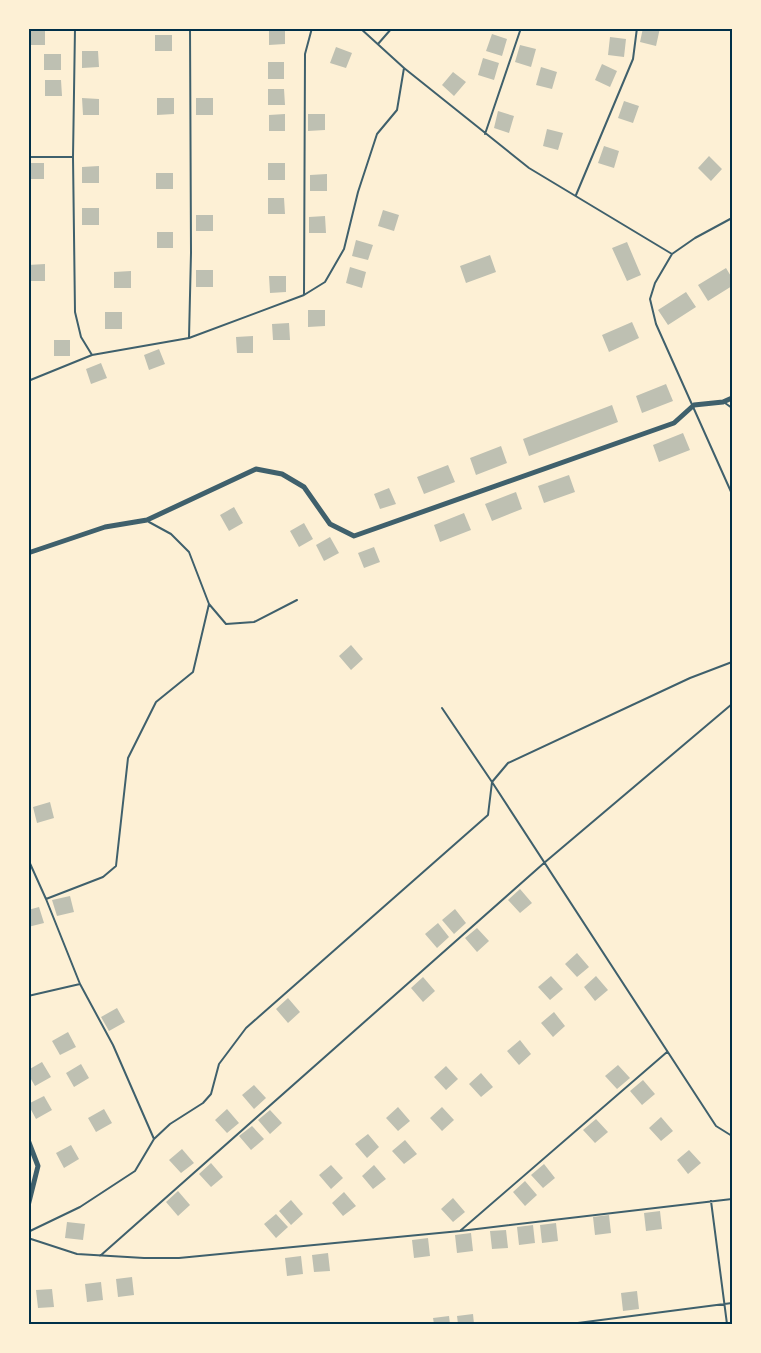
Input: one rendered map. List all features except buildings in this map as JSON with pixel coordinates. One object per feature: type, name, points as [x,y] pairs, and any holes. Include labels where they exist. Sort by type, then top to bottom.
[{"type":"street","points":[[28,553],[105,527],[147,520],[256,469],[282,474],[304,487],[330,524],[354,536],[674,423],[694,405],[723,402],[732,398]]},
{"type":"street","points":[[28,1140],[38,1166],[28,1206]]},
{"type":"lane","points":[[75,28],[73,157],[75,312],[81,337],[92,355]]},
{"type":"lane","points":[[189,338],[190,28]]},
{"type":"lane","points":[[304,295],[305,54],[312,28]]},
{"type":"lane","points":[[360,28],[404,68],[529,168],[672,254]]},
{"type":"lane","points":[[378,44],[392,28]]},
{"type":"lane","points":[[485,134],[521,28]]},
{"type":"lane","points":[[576,195],[633,59],[638,28]]},
{"type":"lane","points":[[28,381],[92,355],[189,338],[304,295],[326,282],[344,249],[358,192],[377,134],[397,110],[404,68]]},
{"type":"lane","points":[[28,157],[73,157]]},
{"type":"lane","points":[[732,218],[695,238],[672,254],[655,282],[650,299],[656,324],[732,494]]},
{"type":"lane","points":[[723,402],[732,408]]},
{"type":"lane","points":[[147,520],[171,534],[189,552],[209,604],[226,624],[254,622],[297,600]]},
{"type":"lane","points":[[46,899],[104,878],[116,866],[128,758],[156,702],[193,672],[209,604]]},
{"type":"lane","points":[[28,1232],[80,1207],[135,1171],[154,1139],[170,1124],[203,1103],[210,1094],[219,1064],[246,1029],[488,815],[492,782],[508,763],[690,678],[732,663]]},
{"type":"lane","points":[[100,1256],[544,863],[732,704]]},
{"type":"lane","points":[[442,708],[716,1126],[732,1136]]},
{"type":"lane","points":[[28,859],[80,984],[113,1045],[154,1139]]},
{"type":"lane","points":[[28,996],[80,984]]},
{"type":"lane","points":[[460,1231],[667,1052]]},
{"type":"lane","points":[[28,1238],[77,1254],[179,1258],[460,1231],[732,1199]]},
{"type":"lane","points":[[711,1201],[727,1324]]},
{"type":"lane","points":[[570,1324],[732,1303]]}]
